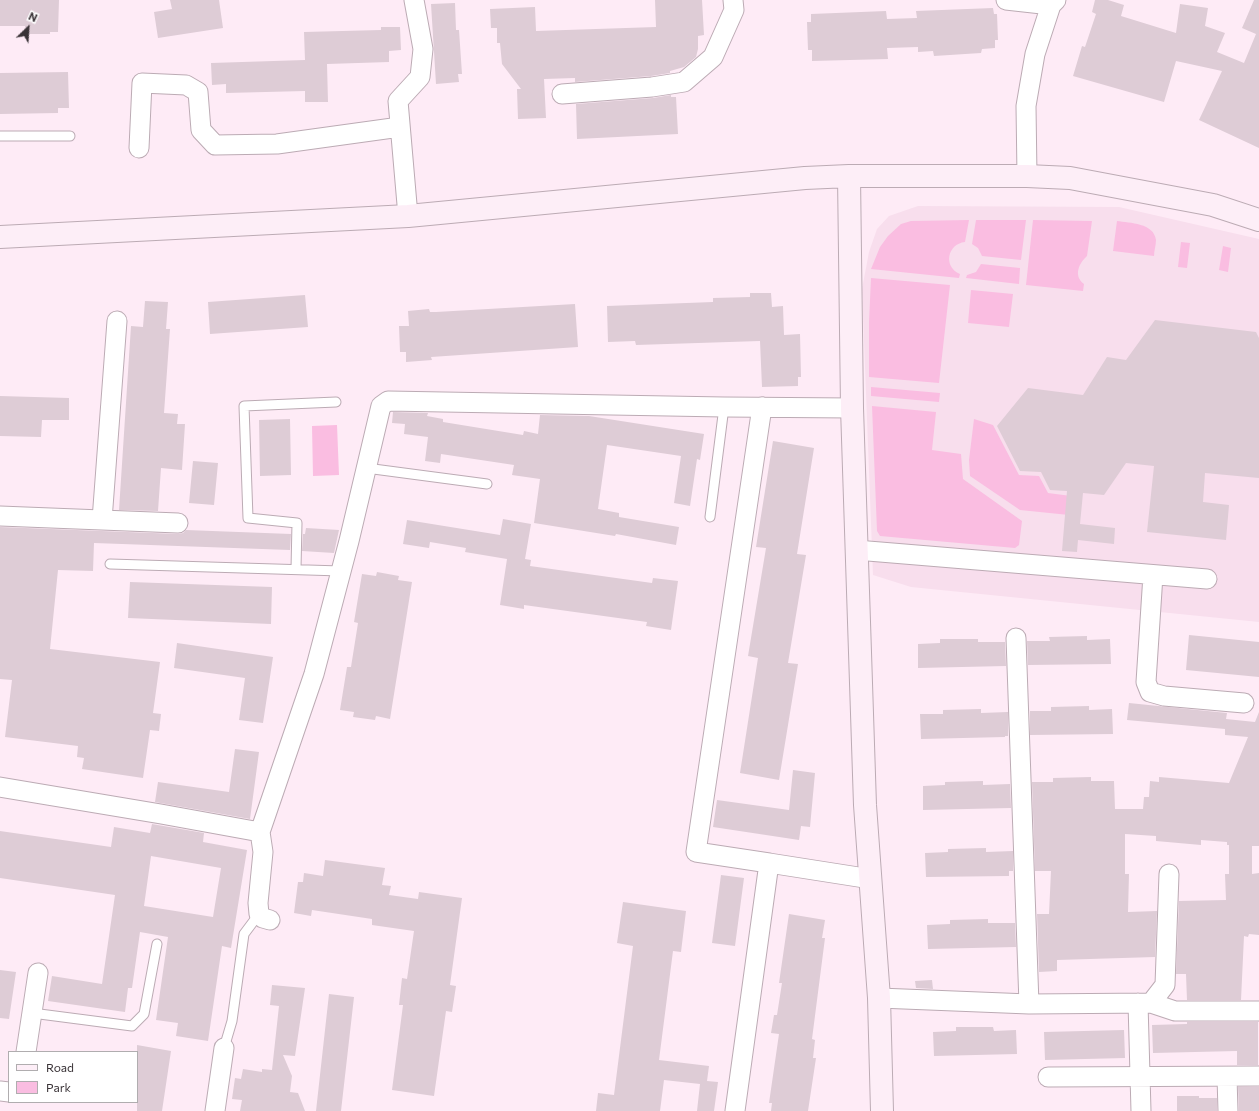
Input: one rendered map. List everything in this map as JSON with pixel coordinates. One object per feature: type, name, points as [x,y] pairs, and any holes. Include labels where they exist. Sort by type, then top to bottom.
[{"type":"main road","points":[[849,176],[852,408],[856,550],[865,805],[879,998],[882,1111]]},
{"type":"main road","points":[[0,237],[408,216],[805,178],[849,176],[1027,176],[1070,178],[1213,204],[1259,220]]},
{"type":"street","points":[[408,216],[398,101],[420,77],[423,49],[414,0]]},
{"type":"street","points":[[562,94],[652,87],[684,82],[713,57],[734,10],[733,0]]},
{"type":"street","points":[[1006,0],[1053,3],[1035,54],[1026,106],[1027,176]]},
{"type":"street","points":[[139,148],[142,83],[186,85],[198,92],[201,130],[215,145],[277,144],[400,127]]},
{"type":"street","points":[[102,520],[117,321]]},
{"type":"street","points":[[265,917],[258,903],[263,852],[260,832],[314,674],[342,571],[381,406],[388,402],[852,408]]},
{"type":"street","points":[[762,407],[696,852],[871,879]]},
{"type":"street","points":[[0,516],[178,523]]},
{"type":"street","points":[[856,550],[1207,579]]},
{"type":"street","points":[[1153,575],[1146,682],[1150,692],[1164,696],[1244,703]]},
{"type":"street","points":[[1016,638],[1029,1004]]},
{"type":"street","points":[[0,787],[260,832]]},
{"type":"street","points":[[735,1111],[770,863]]},
{"type":"street","points":[[1141,1111],[1140,1078],[1144,1003],[1165,985],[1169,874]]},
{"type":"street","points":[[26,1051],[38,973]]},
{"type":"street","points":[[879,998],[1029,1004],[1144,1003],[1175,1011],[1259,1011]]},
{"type":"street","points":[[215,1111],[224,1048]]},
{"type":"street","points":[[1227,1076],[1228,1111]]},
{"type":"street","points":[[1048,1077],[1140,1078],[1259,1076]]},
{"type":"lane","points":[[0,136],[70,136]]},
{"type":"lane","points":[[296,569],[297,523],[248,518],[244,406],[336,402]]},
{"type":"lane","points":[[710,517],[724,407]]},
{"type":"lane","points":[[366,468],[487,484]]},
{"type":"lane","points":[[110,564],[342,571]]},
{"type":"lane","points":[[224,1048],[232,1021],[244,934],[265,917]]},
{"type":"lane","points":[[32,1013],[132,1026],[144,1014],[157,944]]},
{"type":"shaded area","points":[[918,206],[1119,207],[1259,239],[1259,622],[911,587],[873,575],[862,289],[869,252],[877,229],[889,216]]},
{"type":"green space","points":[[969,220],[965,242],[954,247],[949,256],[951,266],[960,274],[959,278],[871,269],[880,247],[888,236],[901,224],[911,221]]},
{"type":"green space","points":[[976,220],[1026,220],[1021,260],[982,256],[978,248],[972,244]]},
{"type":"green space","points":[[1033,220],[1092,221],[1087,256],[1078,270],[1079,277],[1084,284],[1083,291],[1026,285]]},
{"type":"green space","points":[[1117,221],[1135,223],[1151,230],[1156,240],[1154,256],[1113,251]]},
{"type":"green space","points":[[1181,242],[1190,243],[1187,268],[1178,267]]},
{"type":"green space","points":[[1223,246],[1231,248],[1228,272],[1219,270]]},
{"type":"green space","points":[[981,264],[1020,268],[1019,284],[966,278],[967,275],[976,272]]},
{"type":"green space","points":[[871,278],[950,285],[939,383],[869,377]]},
{"type":"green space","points":[[971,290],[1013,294],[1009,327],[968,323]]},
{"type":"green space","points":[[871,387],[940,393],[939,402],[871,396]]},
{"type":"green space","points":[[872,406],[936,412],[932,450],[961,454],[963,479],[1022,521],[1019,545],[1015,548],[880,536],[877,531]]},
{"type":"green space","points":[[974,419],[993,425],[1019,475],[1039,476],[1048,493],[1071,496],[1069,515],[1020,510],[970,476],[969,460]]},
{"type":"green space","points":[[337,425],[339,475],[313,476],[312,426]]},
{"type":"building","points":[[0,0],[59,0],[58,32],[50,32],[50,34],[25,34],[25,26],[0,26]]},
{"type":"building","points":[[170,0],[219,0],[223,28],[158,38],[154,12],[172,9]]},
{"type":"building","points":[[655,0],[702,0],[704,35],[698,36],[698,49],[696,57],[684,67],[670,71],[670,73],[651,76],[575,82],[575,78],[544,79],[546,118],[518,119],[517,89],[521,89],[502,64],[500,43],[497,43],[497,28],[491,28],[490,9],[535,7],[536,31],[656,27]]},
{"type":"building","points":[[1095,0],[1108,0],[1124,5],[1121,16],[1176,33],[1180,4],[1208,8],[1205,26],[1225,33],[1217,52],[1244,63],[1256,34],[1242,28],[1254,0],[1259,0],[1259,148],[1199,120],[1222,71],[1176,61],[1164,102],[1073,76],[1082,46],[1085,47],[1096,14],[1092,12]]},
{"type":"building","points":[[455,3],[456,30],[459,30],[462,74],[458,74],[459,82],[436,84],[431,4]]},
{"type":"building","points":[[993,8],[994,14],[997,14],[998,40],[995,40],[995,48],[982,49],[981,53],[934,56],[933,51],[918,52],[918,47],[887,48],[888,59],[812,61],[812,50],[808,50],[807,22],[811,22],[811,14],[886,11],[887,19],[917,18],[916,11]]},
{"type":"building","points":[[381,27],[400,27],[401,50],[389,51],[389,62],[327,64],[328,102],[305,102],[305,91],[226,93],[226,84],[212,85],[211,63],[305,60],[304,32],[381,30]]},
{"type":"building","points":[[68,72],[69,108],[58,108],[58,113],[0,114],[0,73]]},
{"type":"building","points":[[671,95],[671,97],[676,97],[678,134],[577,139],[576,104],[653,98]]},
{"type":"building","points":[[750,293],[771,293],[772,307],[783,306],[784,335],[800,334],[801,377],[798,377],[798,386],[762,387],[760,341],[636,345],[635,341],[608,342],[607,306],[713,302],[713,298],[750,297]]},
{"type":"building","points":[[305,295],[308,327],[210,334],[208,302]]},
{"type":"building","points":[[145,301],[168,302],[166,329],[170,329],[164,413],[178,414],[177,424],[185,424],[182,470],[161,468],[158,511],[119,510],[131,326],[143,327]]},
{"type":"building","points":[[575,304],[578,347],[431,357],[432,360],[406,362],[406,352],[400,352],[399,326],[409,326],[408,311],[429,309],[430,312],[436,312]]},
{"type":"building","points":[[1155,320],[1256,332],[1259,338],[1259,478],[1205,473],[1203,502],[1229,505],[1226,540],[1147,532],[1154,466],[1126,463],[1104,495],[1083,493],[1080,524],[1115,528],[1114,544],[1078,540],[1077,552],[1062,551],[1067,491],[1050,490],[1041,472],[1020,471],[997,426],[1028,388],[1083,395],[1107,357],[1126,360]]},
{"type":"building","points":[[0,396],[69,398],[69,420],[42,420],[41,437],[0,436]]},
{"type":"building","points":[[393,412],[428,413],[427,416],[443,419],[443,422],[523,435],[524,431],[538,434],[540,415],[589,416],[704,434],[700,460],[697,459],[690,506],[674,503],[681,456],[607,445],[598,509],[619,513],[619,517],[679,527],[676,545],[616,534],[615,536],[534,523],[540,479],[512,475],[514,465],[441,454],[440,463],[425,461],[428,437],[404,434],[405,424],[392,423]]},
{"type":"building","points":[[290,419],[291,475],[260,476],[259,420]]},
{"type":"building","points":[[773,441],[814,448],[797,554],[806,555],[788,663],[798,664],[779,780],[740,773],[758,658],[748,656],[766,548],[756,547]]},
{"type":"building","points":[[193,461],[218,463],[214,505],[189,503]]},
{"type":"building","points":[[503,519],[531,524],[525,559],[531,560],[530,566],[652,583],[653,578],[678,581],[671,630],[646,626],[647,622],[524,605],[524,609],[500,605],[507,559],[465,552],[466,548],[430,542],[429,548],[403,544],[407,520],[500,535]]},
{"type":"building","points":[[0,527],[178,534],[183,533],[186,530],[291,534],[290,550],[94,543],[93,571],[58,570],[50,649],[160,662],[153,713],[161,714],[159,731],[150,730],[143,778],[82,769],[84,758],[77,757],[78,746],[5,737],[12,680],[0,679]]},
{"type":"building","points":[[306,528],[339,530],[334,553],[302,551],[303,534],[305,534]]},
{"type":"building","points":[[377,572],[399,576],[398,580],[412,582],[390,719],[376,716],[375,720],[353,717],[354,712],[340,710],[347,667],[351,667],[358,623],[354,622],[362,574],[376,576]]},
{"type":"building","points":[[130,582],[272,587],[271,624],[128,618]]},
{"type":"building","points":[[1189,635],[1259,642],[1259,677],[1186,670]]},
{"type":"building","points":[[1087,636],[1087,640],[1110,639],[1111,664],[1028,665],[1027,641],[1050,641],[1049,637]]},
{"type":"building","points":[[940,639],[978,639],[978,642],[1005,642],[1006,666],[918,668],[918,644],[940,643]]},
{"type":"building","points":[[177,643],[273,657],[263,723],[239,720],[245,678],[174,668]]},
{"type":"building","points":[[1129,703],[1227,713],[1226,719],[1255,722],[1259,712],[1259,846],[1252,846],[1252,874],[1259,873],[1259,935],[1249,934],[1248,937],[1244,936],[1241,1000],[1187,1000],[1186,974],[1176,974],[1179,901],[1226,900],[1225,874],[1229,874],[1229,845],[1227,845],[1227,842],[1201,840],[1201,845],[1156,841],[1156,836],[1125,834],[1125,874],[1129,874],[1128,912],[1157,911],[1155,957],[1057,960],[1057,971],[1039,972],[1037,914],[1049,914],[1051,871],[1035,871],[1032,782],[1053,782],[1053,778],[1091,777],[1091,781],[1114,781],[1115,809],[1143,809],[1144,797],[1149,797],[1150,781],[1159,782],[1159,777],[1229,783],[1248,737],[1225,735],[1225,729],[1127,720]]},
{"type":"building","points":[[1089,706],[1089,710],[1112,709],[1113,734],[1030,735],[1030,711],[1051,711],[1051,707]]},
{"type":"building","points":[[981,709],[981,713],[1008,712],[1008,736],[921,739],[920,714],[943,714],[943,710]]},
{"type":"building","points":[[235,749],[259,752],[250,819],[155,802],[158,782],[229,792]]},
{"type":"building","points":[[793,770],[815,773],[810,827],[801,826],[799,840],[713,827],[717,800],[789,810]]},
{"type":"building","points":[[983,781],[983,785],[1010,784],[1011,808],[923,810],[923,786],[945,785],[945,782]]},
{"type":"building","points":[[152,824],[204,833],[203,842],[247,850],[231,948],[222,946],[208,1041],[176,1036],[178,1023],[156,1020],[168,937],[140,932],[132,988],[128,988],[125,1012],[48,1001],[52,976],[102,984],[115,895],[0,878],[0,831],[111,847],[114,827],[150,833]],"holes":[[[151,856],[221,868],[213,917],[144,906]]]},
{"type":"building","points":[[986,848],[986,852],[1013,851],[1013,871],[1009,871],[1009,876],[926,877],[925,853],[948,852],[948,849]]},
{"type":"building","points":[[325,860],[385,868],[382,885],[391,886],[389,895],[418,899],[419,892],[462,898],[450,985],[456,986],[452,1012],[446,1011],[434,1096],[392,1090],[403,1005],[399,1005],[402,978],[407,979],[414,931],[372,925],[372,919],[312,910],[311,916],[294,913],[298,882],[303,882],[304,873],[323,876]]},
{"type":"building","points":[[721,875],[744,878],[735,946],[712,943]]},
{"type":"building","points":[[623,902],[686,911],[681,952],[673,951],[659,1060],[709,1066],[707,1081],[718,1082],[714,1111],[697,1111],[700,1084],[664,1080],[660,1111],[596,1111],[598,1093],[614,1095],[633,946],[617,943]]},
{"type":"building","points":[[789,914],[825,920],[822,938],[825,938],[812,1039],[815,1040],[813,1058],[816,1058],[808,1111],[771,1111],[772,1103],[769,1103],[779,1034],[771,1033],[774,1015],[777,1015],[782,983],[779,983]]},
{"type":"building","points":[[988,919],[988,923],[1015,923],[1016,947],[928,949],[927,925],[950,924],[950,920]]},
{"type":"building","points":[[0,970],[16,972],[9,1019],[0,1018]]},
{"type":"building","points":[[932,980],[933,989],[916,988],[915,981]]},
{"type":"building","points":[[272,985],[305,988],[295,1056],[283,1055],[292,1076],[290,1092],[298,1093],[305,1111],[240,1111],[242,1100],[232,1099],[235,1078],[241,1079],[243,1069],[262,1072],[262,1069],[272,1070],[279,1006],[270,1005]]},
{"type":"building","points":[[329,994],[354,997],[341,1111],[316,1111]]},
{"type":"building","points":[[1187,1022],[1258,1022],[1258,1065],[1237,1065],[1237,1051],[1153,1053],[1152,1025],[1187,1024]]},
{"type":"building","points":[[956,1027],[993,1027],[994,1031],[1016,1030],[1017,1054],[934,1056],[933,1032],[956,1031]]},
{"type":"building","points":[[1124,1030],[1125,1058],[1045,1060],[1044,1032]]},
{"type":"building","points":[[137,1045],[171,1051],[162,1111],[137,1111]]},
{"type":"building","points":[[1238,1087],[1259,1087],[1259,1111],[1239,1111]]},
{"type":"building","points":[[1177,1096],[1217,1098],[1217,1111],[1177,1111]]}]
